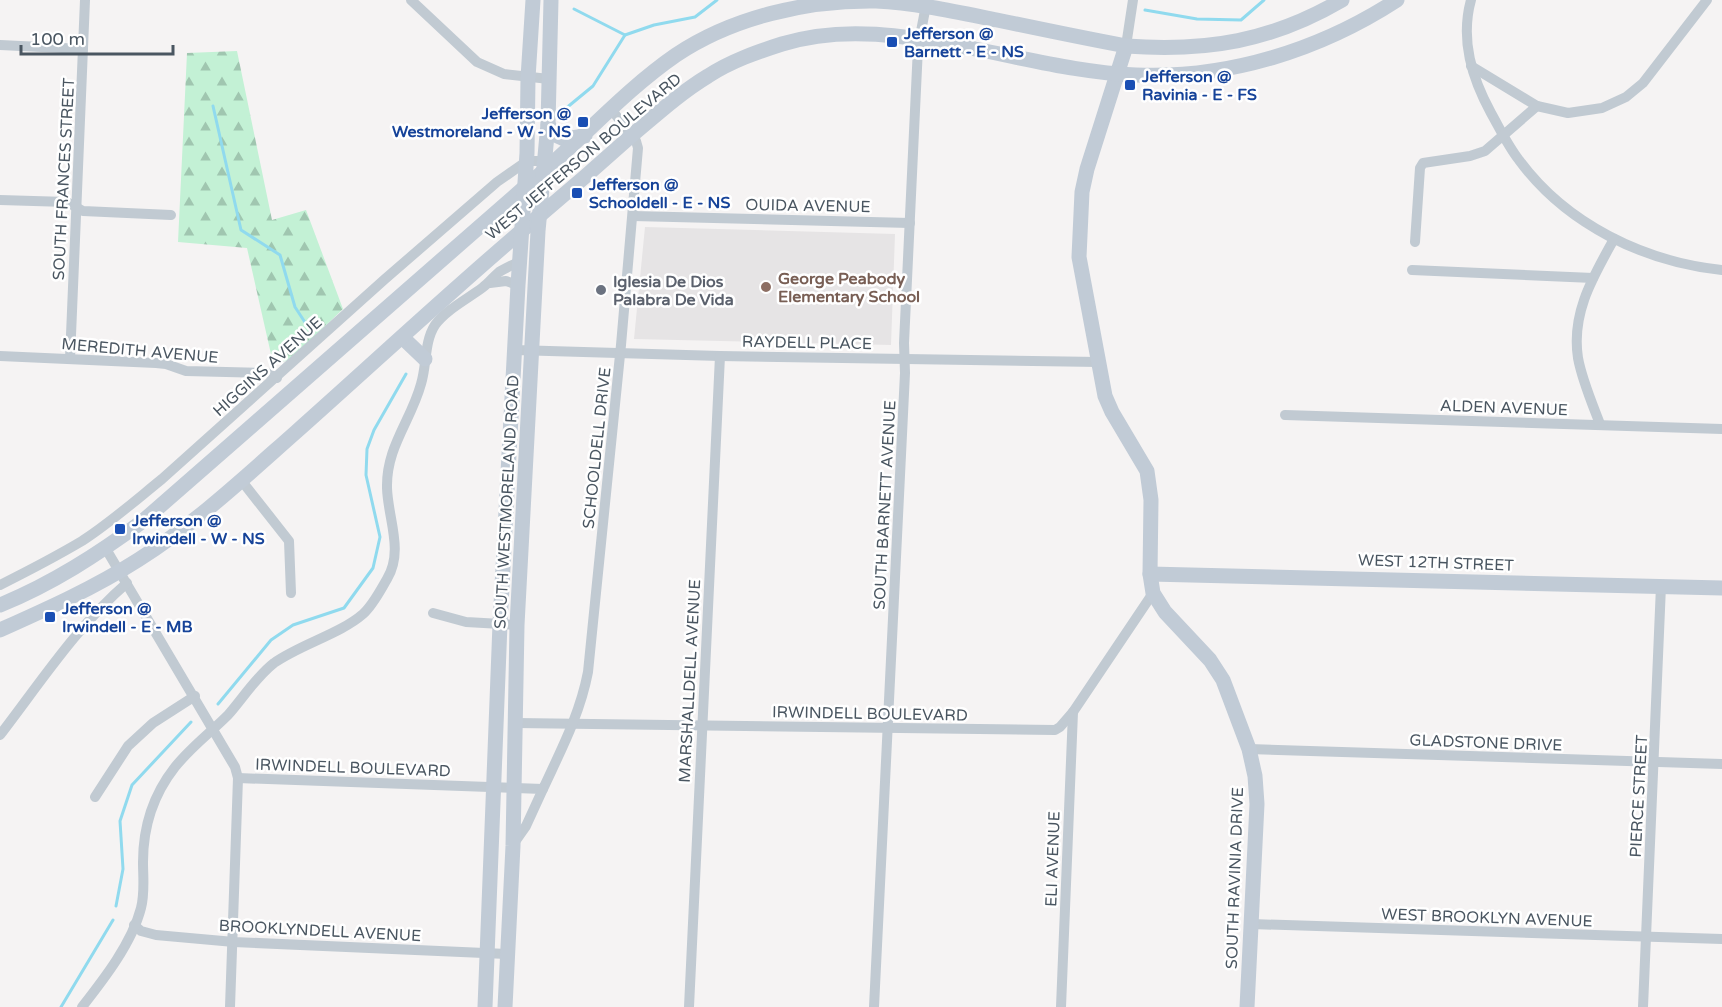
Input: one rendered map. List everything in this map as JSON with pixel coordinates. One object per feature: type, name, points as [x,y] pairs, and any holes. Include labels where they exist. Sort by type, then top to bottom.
[{"type":"main road","name":"SOUTH WESTMORELAND ROAD","points":[[485,1007],[500,624],[527,160],[528,78],[533,0]]},
{"type":"main road","name":"SOUTH WESTMORELAND ROAD","points":[[505,1007],[513,846],[517,625],[539,215],[548,124],[551,0]]},
{"type":"main road","name":"WEST JEFFERSON BOULEVARD","points":[[0,605],[62,576],[106,549],[161,507],[525,187],[544,167],[585,136],[611,109],[651,74],[679,54],[726,29],[749,20],[802,6],[850,0],[927,3],[1126,46],[1159,49],[1198,48],[1231,43],[1292,25],[1342,0]]},
{"type":"main road","name":"WEST JEFFERSON BOULEVARD","points":[[0,630],[123,577],[241,480],[539,215],[660,111],[708,75],[759,52],[789,42],[847,33],[881,33],[1117,74],[1180,75],[1249,64],[1310,45],[1347,30],[1397,0]]},
{"type":"main road","name":"SOUTH RAVINIA DRIVE","points":[[1126,46],[1104,122],[1087,169],[1082,192],[1079,257],[1105,396],[1147,471],[1152,501],[1150,574],[1153,593],[1164,612],[1210,660],[1223,680],[1249,749],[1257,791],[1247,1007]]},
{"type":"main road","points":[[548,124],[553,134],[564,139],[585,136]]},
{"type":"main road","points":[[402,338],[426,359]]},
{"type":"main road","name":"WEST 12TH STREET","points":[[1150,574],[1722,588]]},
{"type":"street","name":"SOUTH FRANCES STREET","points":[[70,359],[85,0]]},
{"type":"street","points":[[411,0],[477,62],[504,74],[549,79]]},
{"type":"street","points":[[1471,0],[1467,14],[1466,39],[1470,66],[1484,100],[1519,161],[1545,190],[1569,211],[1614,239],[1643,252],[1678,263],[1722,270]]},
{"type":"street","points":[[1470,66],[1537,106],[1568,113],[1602,108],[1626,97],[1643,83],[1707,0]]},
{"type":"street","name":"SOUTH BARNETT AVENUE","points":[[874,1007],[905,373],[909,223],[919,38],[927,3]]},
{"type":"street","name":"SOUTH RAVINIA DRIVE","points":[[1126,46],[1133,5]]},
{"type":"street","points":[[0,45],[84,49]]},
{"type":"street","points":[[1415,242],[1420,168],[1423,163],[1485,152],[1537,106]]},
{"type":"street","name":"SCHOOLDELL DRIVE","points":[[513,846],[574,724],[583,698],[588,672],[638,148],[632,136],[611,109]]},
{"type":"street","points":[[527,160],[544,167]]},
{"type":"street","name":"HIGGINS AVENUE","points":[[0,585],[83,540],[124,510],[277,378],[446,226],[497,182],[527,160]]},
{"type":"street","points":[[0,200],[67,202],[83,211],[171,215]]},
{"type":"street","name":"OUIDA AVENUE","points":[[633,216],[909,223]]},
{"type":"street","points":[[1600,424],[1580,367],[1577,343],[1580,310],[1593,278],[1614,239]]},
{"type":"street","points":[[82,1007],[113,964],[141,909],[146,824],[155,798],[174,768],[229,714],[272,665],[298,648],[356,620],[365,612],[388,578],[394,560],[394,542],[387,474],[397,438],[419,390],[429,338],[442,317],[489,283],[498,273],[520,261]]},
{"type":"street","points":[[1412,270],[1593,278]]},
{"type":"street","points":[[489,283],[506,281],[518,285]]},
{"type":"street","name":"RAYDELL PLACE","points":[[515,350],[1099,362]]},
{"type":"street","name":"MEREDITH AVENUE","points":[[0,356],[156,363],[186,372],[267,374],[277,378]]},
{"type":"street","name":"MARSHALLDELL AVENUE","points":[[688,1007],[720,356]]},
{"type":"street","name":"ALDEN AVENUE","points":[[1285,415],[1722,429]]},
{"type":"street","points":[[241,480],[289,541],[291,593]]},
{"type":"street","name":"IRWINDELL BOULEVARD","points":[[106,549],[195,696],[235,767],[238,777],[514,788]]},
{"type":"street","points":[[0,735],[123,577]]},
{"type":"street","name":"PIERCE STREET","points":[[1643,1007],[1661,586]]},
{"type":"street","name":"IRWINDELL BOULEVARD","points":[[516,723],[1047,731],[1060,727],[1073,712],[1153,593]]},
{"type":"street","points":[[433,613],[466,622],[517,625]]},
{"type":"street","points":[[95,796],[128,746],[153,723],[195,696]]},
{"type":"street","name":"ELI AVENUE","points":[[1061,1007],[1073,712]]},
{"type":"street","name":"GLADSTONE DRIVE","points":[[1249,749],[1722,764]]},
{"type":"street","points":[[230,1007],[238,777]]},
{"type":"street","points":[[514,788],[543,789]]},
{"type":"street","name":"WEST BROOKLYN AVENUE","points":[[1252,924],[1722,939]]},
{"type":"street","name":"BROOKLYNDELL AVENUE","points":[[134,925],[141,931],[156,935],[234,942],[507,954]]},
{"type":"shaded area","name":"George Peabody Elementary School","points":[[645,227],[895,234],[891,345],[634,339]]},
{"type":"green space","points":[[237,51],[272,220],[306,210],[343,309],[297,353],[286,361],[273,363],[247,248],[178,242],[187,53]]},
{"type":"waterway","points":[[559,114],[593,86],[625,35],[654,25],[695,17],[717,0]]},
{"type":"waterway","points":[[1145,10],[1197,19],[1241,20],[1264,0]]},
{"type":"waterway","points":[[574,9],[625,35]]},
{"type":"waterway","points":[[213,106],[241,230],[280,255],[295,307],[312,333]]},
{"type":"waterway","points":[[218,704],[271,640],[293,625],[344,608],[373,568],[380,537],[366,475],[367,449],[374,430],[406,374]]},
{"type":"waterway","points":[[116,906],[123,869],[120,821],[132,785],[191,722]]},
{"type":"waterway","points":[[61,1007],[113,920]]},
{"type":"place","name":"Jefferson @ Barnett - E - NS","points":[[892,42]]},
{"type":"place","name":"Jefferson @ Ravinia - E - FS","points":[[1130,85]]},
{"type":"place","name":"Jefferson @ Westmoreland - W - NS","points":[[583,122]]},
{"type":"place","name":"Jefferson @ Schooldell - E - NS","points":[[577,193]]},
{"type":"place","name":"George Peabody Elementary School","points":[[766,287]]},
{"type":"place","name":"Iglesia De Dios Palabra De Vida","points":[[601,290]]},
{"type":"place","name":"Jefferson @ Irwindell - W - NS","points":[[120,529]]},
{"type":"place","name":"Jefferson @ Irwindell - E - MB","points":[[50,617]]}]
